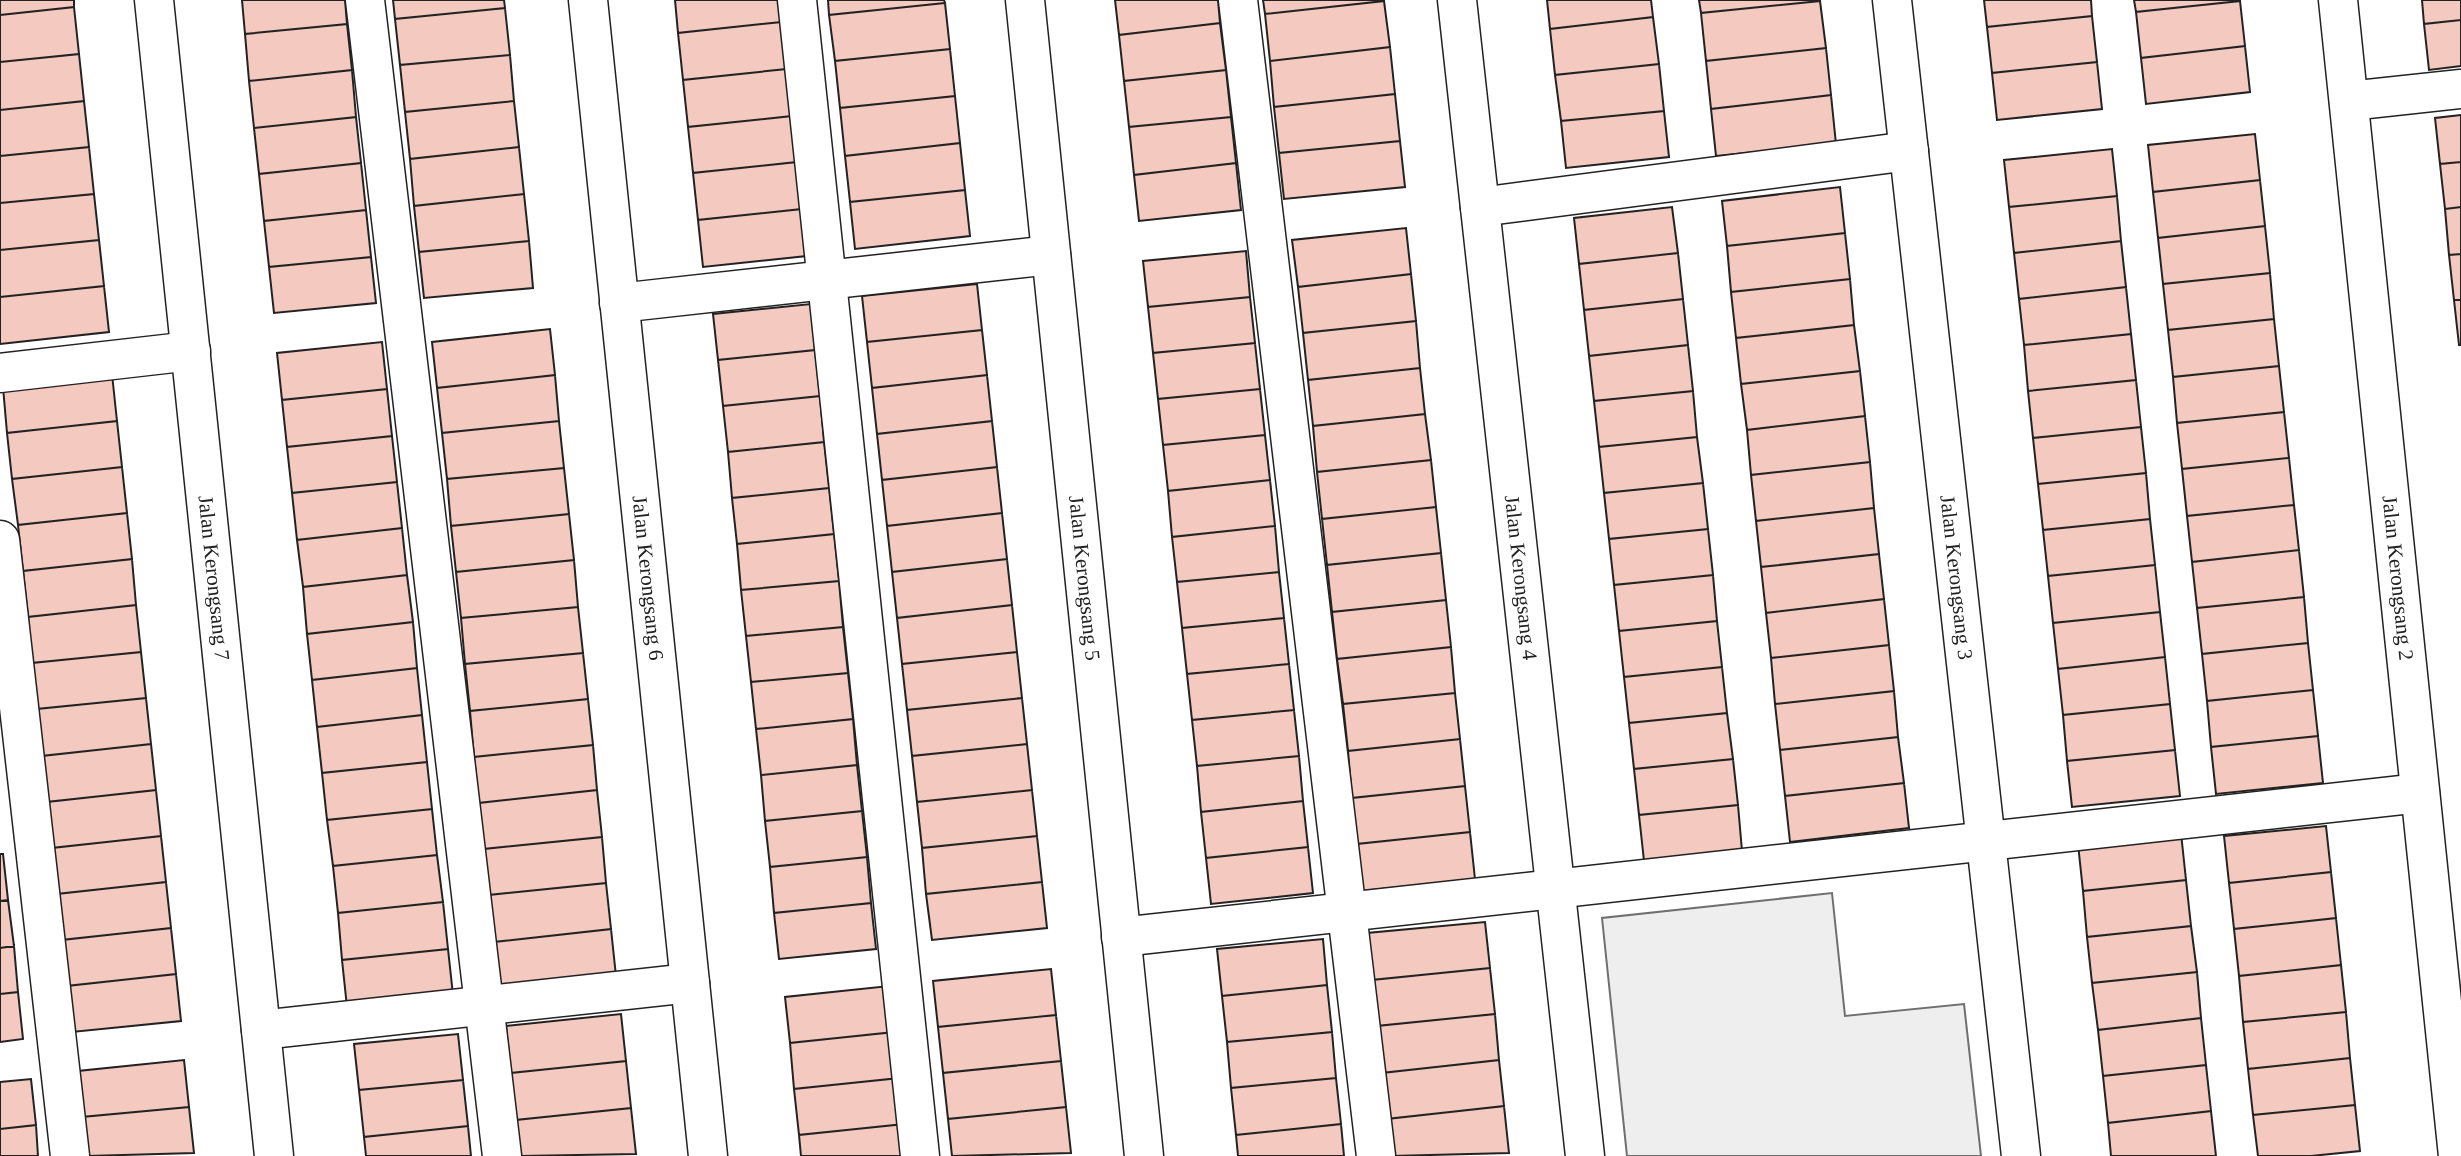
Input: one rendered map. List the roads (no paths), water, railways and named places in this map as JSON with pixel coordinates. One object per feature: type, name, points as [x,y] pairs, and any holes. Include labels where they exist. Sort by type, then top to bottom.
[{"type":"street","name":"Jalan Kerongsang 7","points":[[154,0],[274,1156]]},
{"type":"street","points":[[365,0],[502,1156]]},
{"type":"street","name":"Jalan Kerongsang 6","points":[[587,0],[708,1156]]},
{"type":"street","points":[[797,0],[920,1156]]},
{"type":"street","name":"Jalan Kerongsang 5","points":[[1025,0],[1144,1156]]},
{"type":"street","points":[[1238,0],[1376,1156]]},
{"type":"street","name":"Jalan Kerongsang 4","points":[[1457,0],[1585,1156]]},
{"type":"street","name":"Jalan Kerongsang 3","points":[[1892,0],[2021,1156]]},
{"type":"street","name":"Jalan Kerongsang 2","points":[[2338,0],[2458,1156]]},
{"type":"street","points":[[2348,102],[2461,89]]},
{"type":"street","points":[[1480,207],[1909,151]]},
{"type":"street","points":[[619,303],[1051,255]]},
{"type":"street","points":[[0,373],[191,351]]},
{"type":"street","points":[[0,540],[70,1156]]},
{"type":"street","points":[[1121,937],[2420,793]]},
{"type":"street","points":[[261,1030],[690,983]]}]
